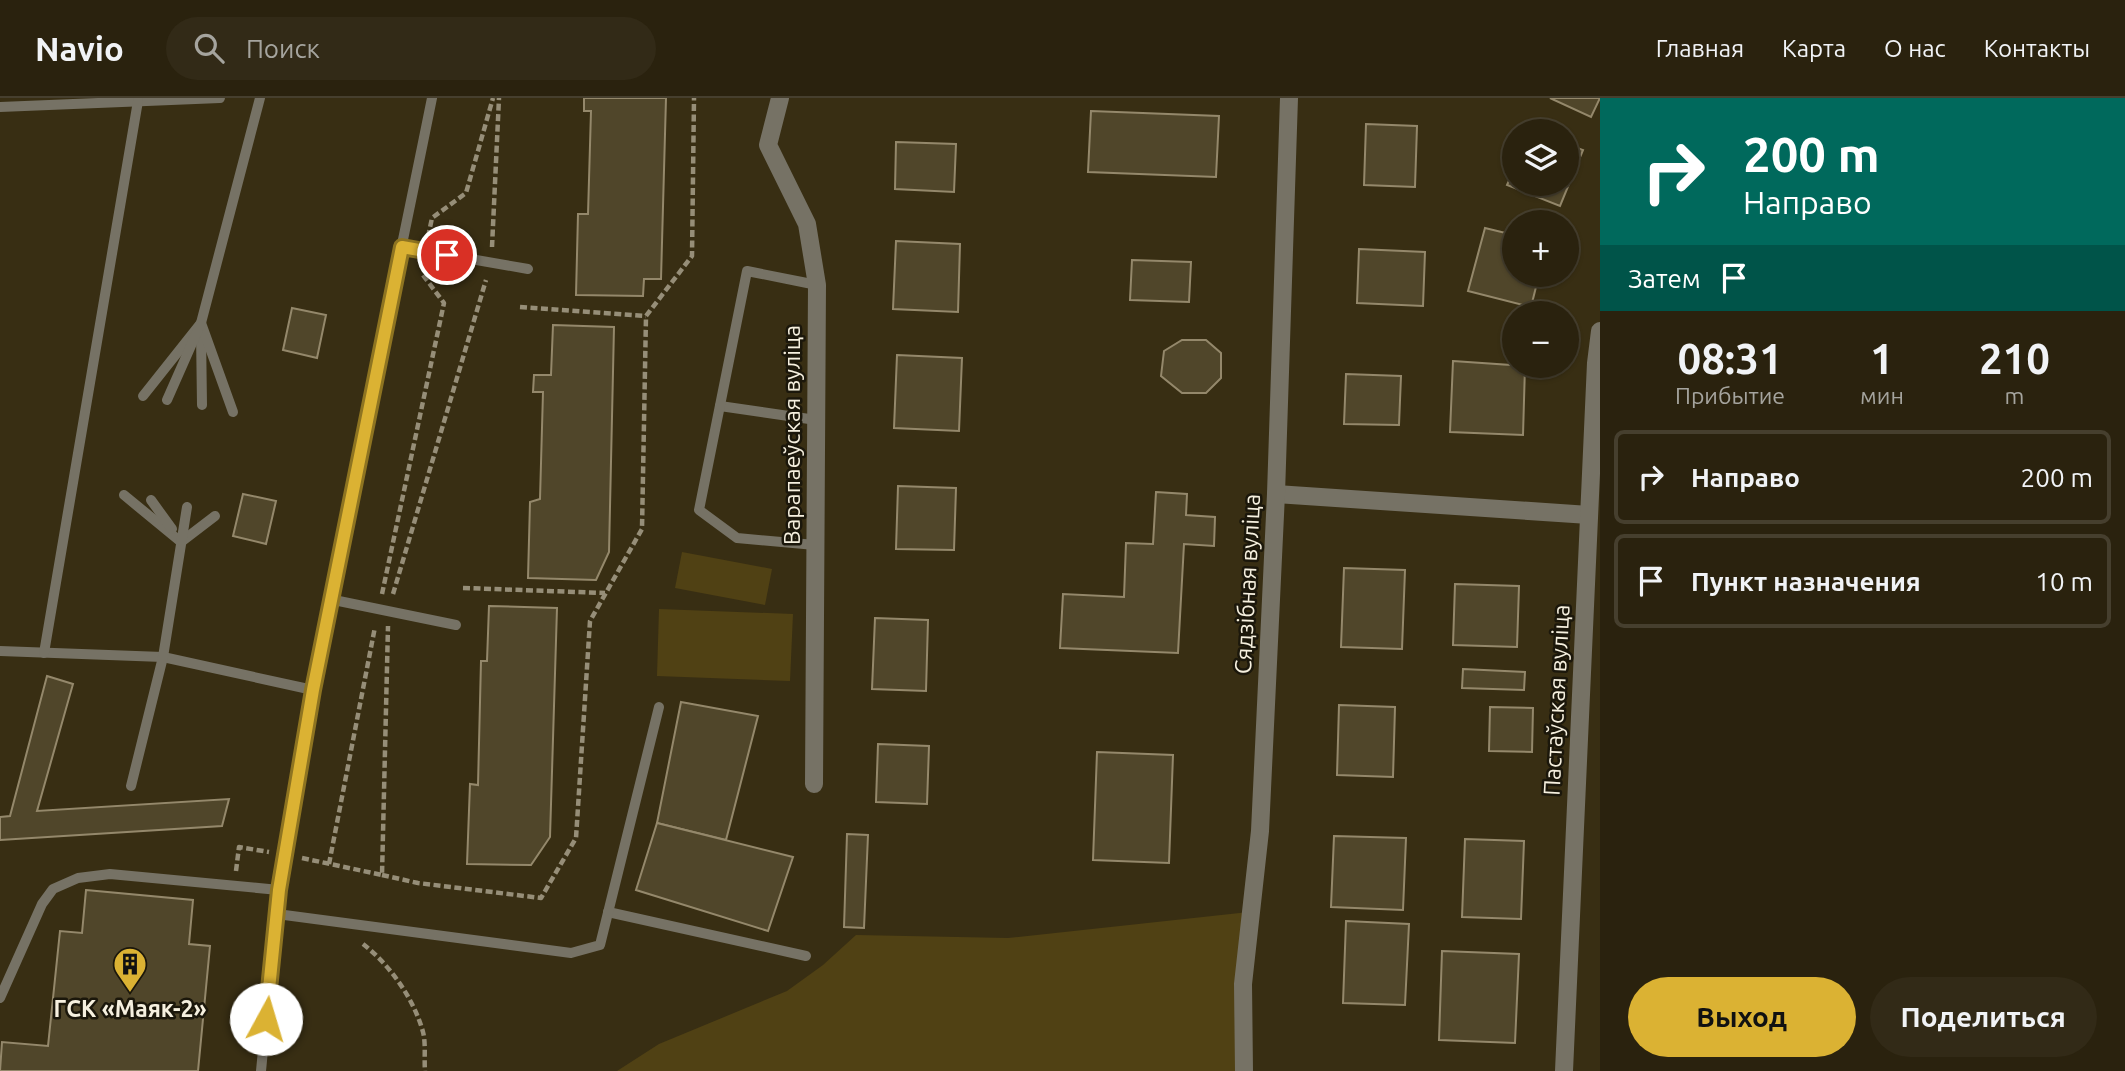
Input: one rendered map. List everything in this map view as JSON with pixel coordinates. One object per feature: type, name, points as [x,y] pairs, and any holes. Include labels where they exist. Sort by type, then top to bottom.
[{"type":"street","name":"Варапаеўская вуліца","points":[[780,98],[768,145],[807,224],[817,285],[814,785]]},
{"type":"street","name":"Сядзібная вуліца","points":[[1244,1071],[1243,984],[1260,831],[1276,494],[1289,98]]},
{"type":"street","name":"Пастаўская вуліца","points":[[1564,1071],[1600,331]]},
{"type":"street","points":[[1276,494],[1589,515]]},
{"type":"lane","points":[[0,107],[220,98]]},
{"type":"lane","points":[[167,400],[201,323],[260,98]]},
{"type":"lane","points":[[261,1071],[279,890],[313,690],[329,599],[432,98]]},
{"type":"lane","points":[[44,653],[138,101]]},
{"type":"lane","points":[[402,247],[527,269]]},
{"type":"lane","points":[[815,545],[737,538],[699,510],[747,271],[817,285]]},
{"type":"lane","points":[[143,396],[201,323]]},
{"type":"lane","points":[[201,323],[202,405]]},
{"type":"lane","points":[[201,323],[233,412]]},
{"type":"lane","points":[[720,406],[816,420]]},
{"type":"lane","points":[[124,495],[181,542]]},
{"type":"lane","points":[[150,500],[181,542]]},
{"type":"lane","points":[[131,786],[163,657],[187,507]]},
{"type":"lane","points":[[181,542],[215,516]]},
{"type":"lane","points":[[329,599],[456,625]]},
{"type":"lane","points":[[0,651],[163,657],[313,690]]},
{"type":"lane","points":[[277,914],[571,953],[600,945],[659,707]]},
{"type":"lane","points":[[0,998],[42,904],[53,888],[78,878],[110,874],[279,890]]},
{"type":"lane","points":[[608,912],[806,956]]},
{"type":"path","points":[[329,864],[384,609],[444,303],[423,275],[432,218],[466,193],[493,98]]},
{"type":"path","points":[[382,875],[384,609],[491,262],[499,98]]},
{"type":"path","points":[[235,884],[239,848],[285,854],[418,883],[541,898],[576,838],[590,621],[642,529],[646,316],[692,256],[694,98]]},
{"type":"path","points":[[520,307],[646,316]]},
{"type":"path","points":[[463,588],[605,593]]},
{"type":"path","points":[[335,922],[375,953],[405,991],[423,1032],[425,1071]]},
{"type":"shaded area","points":[[682,552],[772,569],[765,605],[675,588]]},
{"type":"shaded area","points":[[659,609],[793,614],[790,681],[657,676]]},
{"type":"shaded area","points":[[1249,912],[1244,1071],[617,1071],[659,1044],[787,991],[823,965],[856,935],[1008,938]]},
{"type":"building","points":[[584,98],[666,98],[661,279],[644,279],[643,296],[576,295],[578,214],[588,214],[591,111],[584,111]]},
{"type":"building","points":[[1550,98],[1600,98],[1591,117]]},
{"type":"building","points":[[1091,111],[1219,116],[1216,177],[1088,172]]},
{"type":"building","points":[[1366,124],[1417,126],[1415,187],[1364,185]]},
{"type":"building","points":[[896,142],[956,144],[954,192],[895,189]]},
{"type":"building","points":[[1535,196],[1564,196],[1560,206]]},
{"type":"building","points":[[1485,228],[1502,232],[1502,287],[1536,287],[1532,301],[1507,301],[1468,291]]},
{"type":"building","points":[[896,241],[960,244],[958,312],[893,309]]},
{"type":"building","points":[[1359,249],[1425,252],[1423,306],[1357,303]]},
{"type":"building","points":[[1132,260],[1191,262],[1189,302],[1130,300]]},
{"type":"building","points":[[292,308],[326,315],[317,358],[283,350]]},
{"type":"building","points":[[553,325],[614,327],[609,552],[596,580],[528,578],[530,502],[540,499],[543,392],[533,392],[534,375],[551,375]]},
{"type":"building","points":[[1182,340],[1206,340],[1221,353],[1221,378],[1206,393],[1182,393],[1161,376],[1164,351]]},
{"type":"building","points":[[897,355],[962,358],[959,431],[894,428]]},
{"type":"building","points":[[1453,361],[1502,364],[1502,378],[1525,378],[1523,435],[1450,432]]},
{"type":"building","points":[[1346,374],[1401,376],[1399,425],[1344,424]]},
{"type":"building","points":[[898,486],[956,488],[954,550],[896,549]]},
{"type":"building","points":[[1156,492],[1187,494],[1186,515],[1215,517],[1214,546],[1184,544],[1178,653],[1060,648],[1063,594],[1124,597],[1126,543],[1153,544]]},
{"type":"building","points":[[243,494],[276,501],[266,544],[233,536]]},
{"type":"building","points":[[1344,568],[1405,570],[1402,649],[1341,647]]},
{"type":"building","points":[[1455,584],[1519,586],[1517,647],[1453,645]]},
{"type":"building","points":[[489,606],[557,608],[550,837],[531,865],[467,864],[470,784],[478,785],[481,661],[487,661]]},
{"type":"building","points":[[875,618],[928,620],[926,691],[872,689]]},
{"type":"building","points":[[1463,669],[1525,672],[1524,690],[1462,688]]},
{"type":"building","points":[[47,676],[73,684],[37,811],[229,799],[222,826],[0,840],[0,817],[10,816]]},
{"type":"building","points":[[681,702],[758,716],[726,840],[657,823]]},
{"type":"building","points":[[1339,705],[1395,707],[1393,777],[1337,775]]},
{"type":"building","points":[[1490,707],[1533,708],[1532,752],[1489,751]]},
{"type":"building","points":[[878,744],[929,746],[927,804],[876,802]]},
{"type":"building","points":[[1097,752],[1173,755],[1169,863],[1093,860]]},
{"type":"building","points":[[657,823],[793,857],[768,931],[636,890]]},
{"type":"building","points":[[847,834],[868,835],[864,928],[844,927]]},
{"type":"building","points":[[1334,836],[1406,838],[1403,910],[1331,907]]},
{"type":"building","points":[[1465,839],[1524,841],[1521,919],[1462,917]]},
{"type":"building","name":"ГСК «Маяк-2»","points":[[86,890],[193,900],[189,944],[210,946],[198,1071],[0,1071],[2,1042],[48,1046],[60,931],[82,933]]},
{"type":"building","points":[[1346,921],[1409,924],[1405,1005],[1343,1003]]},
{"type":"building","points":[[1442,951],[1519,954],[1515,1043],[1439,1040]]},
{"type":"place","name":"ГСК «Маяк-2»","points":[[130,994]]},
{"type":"route","points":[[266,1019],[279,890],[329,599],[402,247],[447,255]]}]
